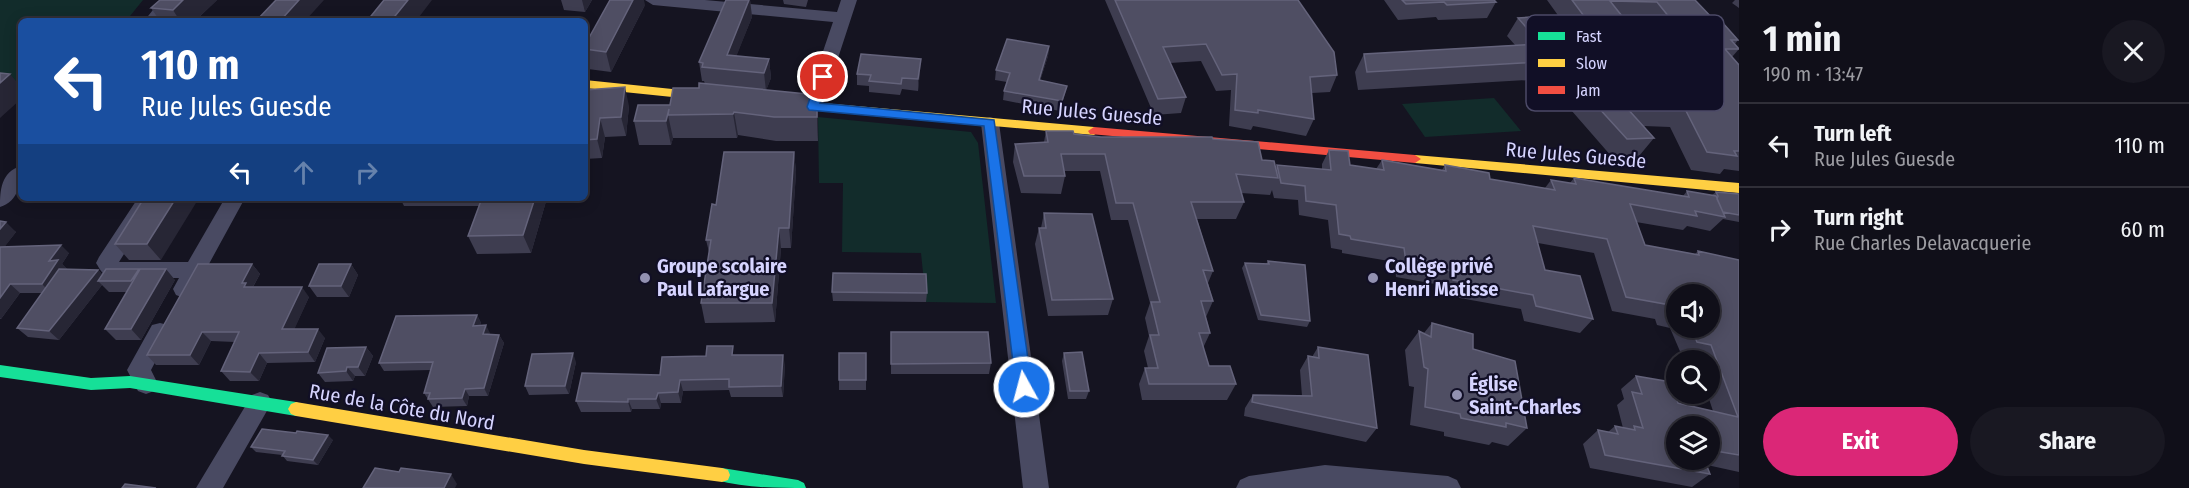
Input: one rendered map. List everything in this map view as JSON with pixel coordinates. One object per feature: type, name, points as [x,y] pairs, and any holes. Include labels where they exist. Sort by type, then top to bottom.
[{"type":"street","points":[[155,18],[170,0]]},
{"type":"street","points":[[653,0],[843,18]]},
{"type":"street","points":[[813,107],[849,0]]},
{"type":"street","points":[[588,84],[725,98]]},
{"type":"street","name":"Rue Jules Guesde","points":[[759,101],[1739,189]]},
{"type":"street","points":[[990,123],[1036,488]]},
{"type":"street","points":[[0,200],[18,177]]},
{"type":"street","points":[[147,201],[107,263],[112,270],[195,270]]},
{"type":"street","points":[[146,384],[139,370],[233,201]]},
{"type":"street","name":"Rue de la Côte du Nord","points":[[0,371],[91,384],[130,382],[146,384],[572,455],[708,472],[798,488]]},
{"type":"street","points":[[209,488],[260,402]]},
{"type":"street","points":[[1248,488],[1327,482],[1448,488]]},
{"type":"green space","points":[[0,0],[143,0],[128,18],[18,18],[18,83],[0,81]]},
{"type":"green space","points":[[1494,98],[1521,131],[1425,137],[1402,104]]},
{"type":"green space","points":[[818,117],[971,132],[978,143],[996,303],[926,302],[921,253],[842,252],[843,183],[819,183]]},
{"type":"building","points":[[160,0],[183,0],[173,10],[151,8]]},
{"type":"building","points":[[276,0],[299,0],[283,18],[259,18]]},
{"type":"building","points":[[384,0],[408,0],[393,18],[369,18]]},
{"type":"building","points":[[610,0],[633,0],[606,52],[588,49],[588,40]]},
{"type":"building","points":[[726,0],[749,0],[727,55],[769,59],[764,73],[702,67],[703,63],[699,62]]},
{"type":"building","points":[[1115,0],[1298,0],[1334,52],[1337,75],[1310,77],[1314,119],[1258,110],[1258,113],[1235,110],[1237,74],[1222,75],[1206,44],[1163,47],[1186,97],[1158,99]]},
{"type":"building","points":[[1402,0],[1494,0],[1496,2],[1447,5],[1444,2],[1406,4]]},
{"type":"building","points":[[1572,0],[1695,0],[1709,15],[1667,15],[1657,2],[1610,1],[1621,15],[1583,15]]},
{"type":"building","points":[[1526,17],[1526,27],[1518,18]]},
{"type":"building","points":[[1724,24],[1738,40],[1731,40],[1739,49],[1725,49],[1739,65],[1739,151],[1734,151],[1737,156],[1707,152],[1686,111],[1724,111]]},
{"type":"building","points":[[1007,39],[1049,46],[1039,80],[1067,86],[1062,101],[1004,91],[1010,73],[996,70]]},
{"type":"building","points":[[1526,45],[1526,63],[1367,72],[1364,54]]},
{"type":"building","points":[[861,54],[921,59],[918,79],[902,78],[901,84],[869,81],[871,75],[857,74]]},
{"type":"building","points":[[0,73],[10,74],[0,83]]},
{"type":"building","points":[[699,83],[817,95],[817,117],[774,117],[734,112],[733,114],[668,115],[669,109],[666,121],[634,121],[638,105],[670,105],[673,88],[699,88]]},
{"type":"building","points":[[625,87],[621,117],[600,118],[597,139],[588,140],[588,90]]},
{"type":"building","points":[[1602,111],[1630,111],[1654,138],[1627,139]]},
{"type":"building","points":[[1046,131],[1073,131],[1074,134],[1101,137],[1212,137],[1213,139],[1258,142],[1262,160],[1274,161],[1278,178],[1236,174],[1244,202],[1191,202],[1213,271],[1203,270],[1213,301],[1201,301],[1210,333],[1199,333],[1209,366],[1230,366],[1236,384],[1149,384],[1145,368],[1158,368],[1150,335],[1159,335],[1151,302],[1160,302],[1133,203],[1116,203],[1105,154],[1061,154],[1065,176],[1024,176],[1015,144],[1048,142]]},
{"type":"building","points":[[1329,150],[1348,151],[1350,165],[1384,170],[1382,160],[1446,171],[1445,165],[1489,173],[1490,179],[1555,190],[1551,180],[1576,184],[1574,178],[1689,197],[1687,191],[1716,196],[1725,217],[1695,211],[1697,216],[1630,204],[1645,245],[1699,255],[1698,251],[1739,260],[1739,455],[1720,452],[1720,416],[1666,416],[1666,466],[1605,455],[1598,430],[1618,434],[1615,426],[1635,430],[1634,426],[1643,428],[1632,392],[1642,394],[1636,376],[1666,381],[1666,404],[1682,404],[1738,417],[1720,369],[1720,350],[1713,350],[1711,345],[1697,342],[1695,338],[1720,338],[1720,284],[1666,284],[1666,304],[1626,297],[1607,239],[1533,226],[1545,270],[1580,276],[1593,319],[1536,306],[1533,295],[1453,280],[1452,271],[1406,262],[1404,248],[1351,239],[1350,236],[1339,234],[1336,205],[1306,201],[1305,186],[1281,183],[1277,165],[1331,170]]},
{"type":"building","points":[[724,152],[794,152],[789,228],[779,228],[772,303],[701,303],[711,240],[706,240],[712,204],[716,205]]},
{"type":"building","points":[[1716,192],[1739,194],[1739,215],[1723,212]]},
{"type":"building","points":[[142,201],[174,201],[147,244],[115,244]]},
{"type":"building","points":[[481,201],[534,201],[523,235],[468,236]]},
{"type":"building","points":[[1044,213],[1092,214],[1113,299],[1052,300],[1039,228],[1046,228]]},
{"type":"building","points":[[0,221],[6,222],[0,229]]},
{"type":"building","points":[[61,245],[49,261],[58,260],[42,284],[10,284],[0,298],[0,247]]},
{"type":"building","points":[[1268,261],[1305,265],[1310,321],[1261,315],[1245,263],[1269,264]]},
{"type":"building","points":[[198,264],[252,264],[242,283],[246,283],[244,287],[302,287],[282,329],[318,329],[308,352],[259,353],[250,372],[221,371],[239,332],[202,332],[190,355],[147,355]]},
{"type":"building","points":[[319,264],[351,264],[341,286],[309,286]]},
{"type":"building","points":[[59,269],[98,270],[49,331],[17,328]]},
{"type":"building","points":[[106,269],[139,269],[131,281],[98,281]]},
{"type":"building","points":[[140,269],[166,269],[131,329],[105,329]]},
{"type":"building","points":[[833,273],[926,274],[927,293],[832,292]]},
{"type":"building","points":[[477,315],[473,326],[486,325],[483,334],[499,335],[484,388],[465,389],[462,398],[428,399],[430,393],[424,393],[433,362],[379,363],[396,316]]},
{"type":"building","points":[[1432,323],[1473,334],[1473,349],[1515,361],[1527,428],[1506,423],[1506,427],[1461,418],[1460,414],[1425,407],[1428,369],[1424,367],[1419,331],[1431,337]]},
{"type":"building","points":[[891,332],[988,332],[991,363],[891,364]]},
{"type":"building","points":[[707,346],[733,346],[732,355],[783,355],[781,386],[729,387],[729,379],[680,380],[678,392],[658,393],[656,399],[628,399],[628,402],[576,401],[582,373],[660,375],[662,357],[706,356]]},
{"type":"building","points":[[366,347],[358,367],[347,367],[346,371],[318,373],[327,348]]},
{"type":"building","points":[[1318,347],[1368,355],[1377,428],[1252,402],[1253,395],[1312,396],[1308,356],[1319,358]]},
{"type":"building","points":[[1082,352],[1089,391],[1070,391],[1064,353]]},
{"type":"building","points":[[573,353],[565,386],[525,386],[532,354]]},
{"type":"building","points":[[839,353],[866,353],[866,380],[839,380]]},
{"type":"building","points":[[262,429],[328,435],[313,460],[282,456],[285,451],[251,447]]},
{"type":"building","points":[[375,468],[399,472],[401,468],[451,474],[444,488],[363,488]]},
{"type":"building","points":[[1688,470],[1708,470],[1710,474]]},
{"type":"building","points":[[125,484],[156,488],[122,488]]},
{"type":"traffic: fast","points":[[0,371],[91,384],[130,382],[296,409]]},
{"type":"traffic: fast","points":[[722,475],[798,488]]},
{"type":"traffic: slow","points":[[588,84],[711,97]]},
{"type":"traffic: slow","points":[[777,103],[1094,131]]},
{"type":"traffic: slow","points":[[1415,159],[1739,188]]},
{"type":"traffic: slow","points":[[296,409],[584,457],[722,475]]},
{"type":"traffic: jam","points":[[1094,131],[1415,159]]},
{"type":"place","name":"Groupe scolaire Paul Lafargue","points":[[645,278]]},
{"type":"place","name":"Collège privé Henri Matisse","points":[[1373,278]]},
{"type":"place","name":"Église Saint-Charles","points":[[1457,395]]},
{"type":"route","points":[[823,77],[813,107],[990,123],[1024,387]]}]
